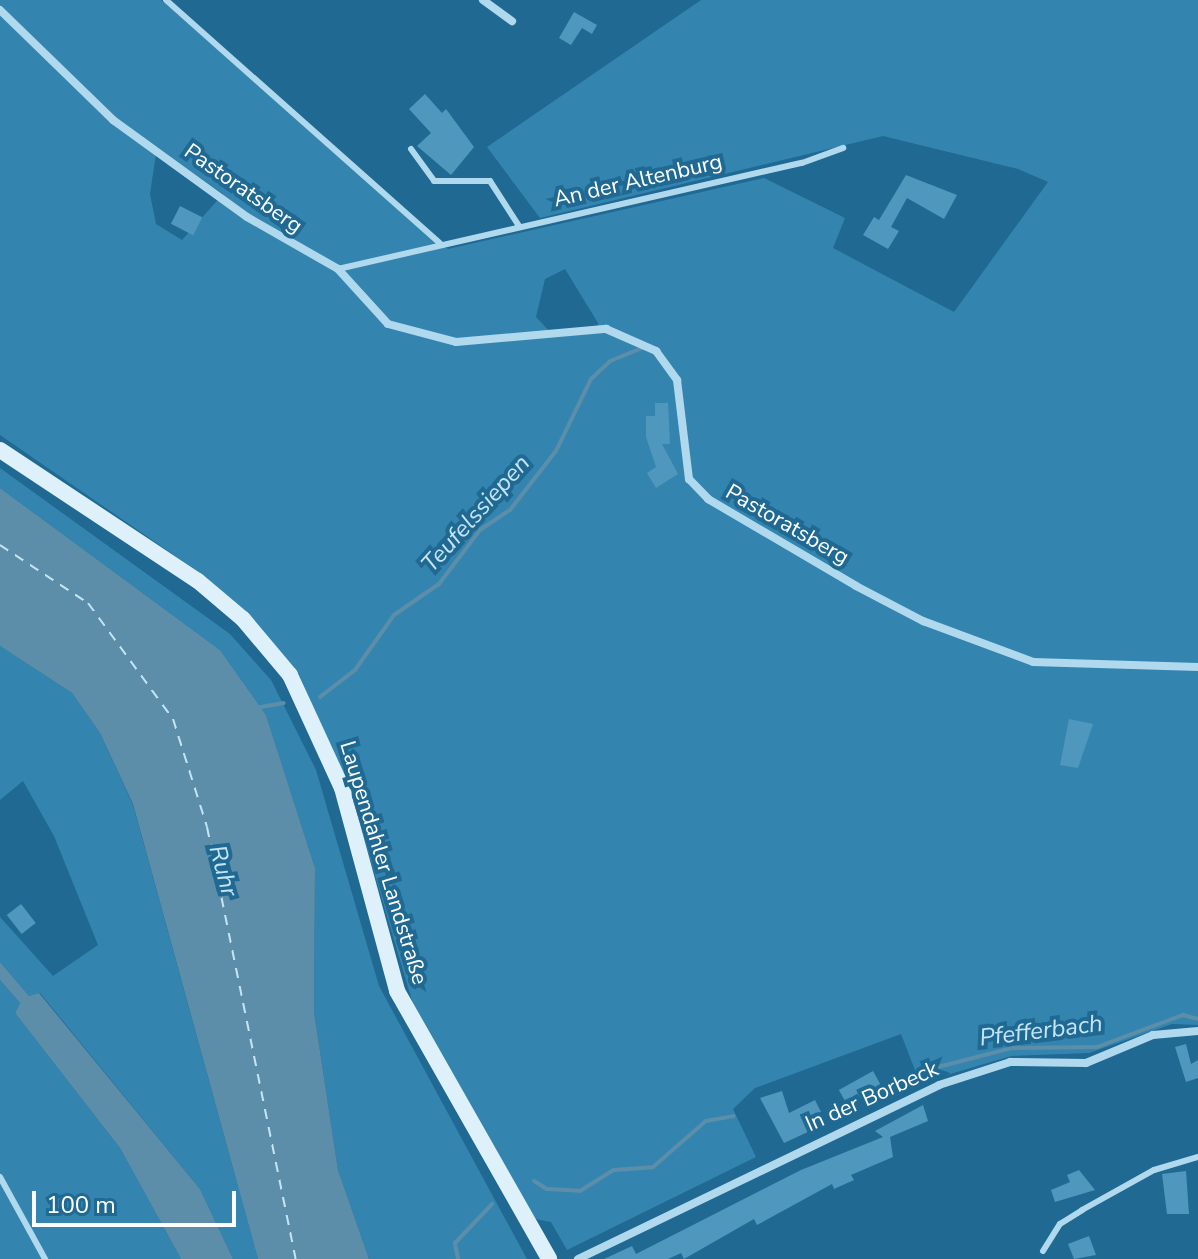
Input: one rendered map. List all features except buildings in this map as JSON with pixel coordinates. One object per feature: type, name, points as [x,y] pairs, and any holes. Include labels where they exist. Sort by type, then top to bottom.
[{"type":"main road","name":"Laupendahler Landstraße","points":[[0,450],[198,581],[243,619],[290,675],[342,788],[397,991],[547,1258]]},
{"type":"street","points":[[483,0],[512,21]]},
{"type":"street","name":"Pastoratsberg","points":[[0,10],[113,120],[247,217],[338,269],[388,324],[422,337],[501,341],[606,329],[656,351],[677,380],[689,479],[708,499],[923,621],[1041,664],[1198,667]]},
{"type":"street","name":"In der Borbeck","points":[[578,1259],[939,1085],[1010,1062],[1086,1063],[1153,1035],[1198,1031]]},
{"type":"lane","points":[[166,0],[440,243]]},
{"type":"lane","name":"An der Altenburg","points":[[338,269],[440,243],[802,163],[843,148]]},
{"type":"lane","points":[[411,149],[434,181],[490,181],[519,226]]},
{"type":"lane","points":[[1043,1251],[1060,1224],[1082,1210],[1154,1170],[1198,1157]]},
{"type":"lane","points":[[0,1177],[45,1259]]},
{"type":"shaded area","points":[[0,0],[161,0],[448,249],[764,178],[845,218],[833,248],[954,312],[1048,182],[1018,169],[883,136],[540,218],[487,147],[701,0],[1198,0],[1198,1025],[1172,1024],[1089,1053],[1011,1056],[920,1083],[901,1034],[755,1088],[733,1109],[756,1157],[567,1250],[551,1222],[535,1219],[418,1021],[354,804],[299,674],[254,620],[200,573],[0,435]],"holes":[[[157,147],[223,194],[182,240],[156,224],[150,194]],[[565,269],[598,323],[599,332],[555,337],[536,317],[545,279]]]},
{"type":"shaded area","points":[[0,468],[230,634],[271,680],[316,770],[379,986],[527,1259],[369,1259],[338,1170],[314,1012],[315,868],[266,715],[220,650],[0,488]]},
{"type":"shaded area","points":[[0,646],[72,693],[100,733],[133,805],[258,1259],[233,1259],[200,1189],[40,993],[29,996],[0,962],[0,917],[53,976],[98,945],[54,836],[23,781],[0,800]]},
{"type":"shaded area","points":[[0,980],[20,1003],[15,1013],[120,1148],[181,1259],[0,1259]]},
{"type":"water","name":"Ruhr","points":[[0,488],[220,650],[266,715],[315,868],[314,1012],[338,1170],[369,1259],[258,1259],[133,804],[100,733],[72,693],[0,646]]},
{"type":"water","points":[[0,962],[29,996],[39,993],[200,1189],[233,1259],[181,1259],[120,1148],[15,1013],[20,1003],[0,980]]},
{"type":"waterway","name":"Teufelssiepen","points":[[320,697],[355,670],[394,615],[439,584],[480,530],[510,510],[556,451],[591,379],[610,361],[643,348]]},
{"type":"waterway","name":"Teufelssiepen","points":[[255,708],[284,703]]},
{"type":"waterway","name":"Pfefferbach","points":[[934,1068],[1012,1048],[1097,1047],[1183,1015],[1198,1019]]},
{"type":"waterway","name":"Pfefferbach","points":[[534,1181],[547,1189],[580,1191],[614,1170],[653,1167],[706,1121],[734,1116]]},
{"type":"waterway","name":"Pfefferbach","points":[[458,1259],[455,1243],[492,1204]]},
{"type":"ferry route","points":[[0,545],[88,603],[173,719],[207,827],[296,1259]]}]
